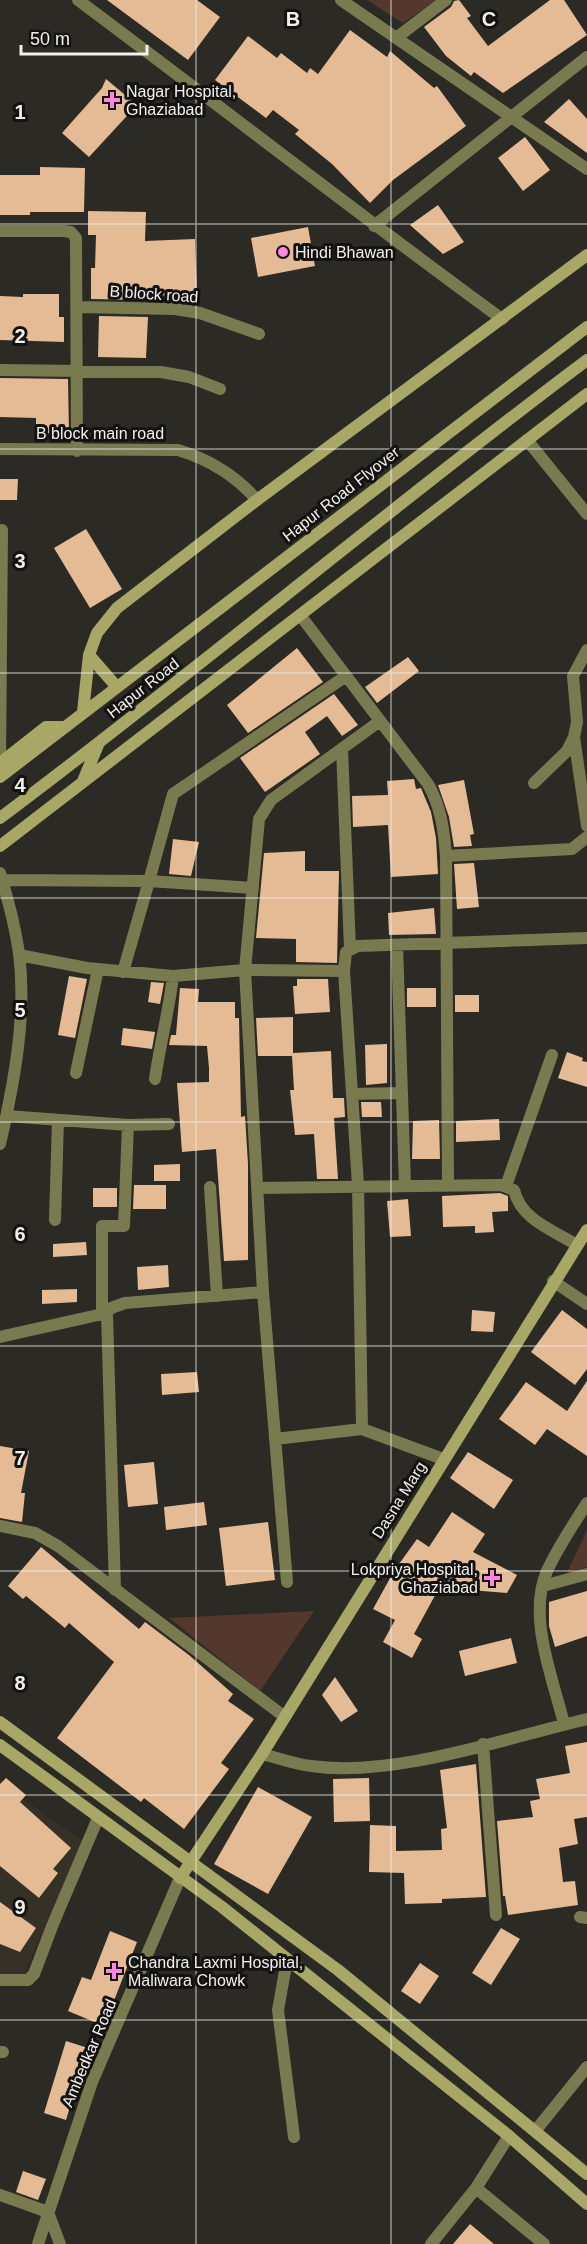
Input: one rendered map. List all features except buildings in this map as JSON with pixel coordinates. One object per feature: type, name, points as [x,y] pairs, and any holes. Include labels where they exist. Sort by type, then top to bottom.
[{"type":"street","points":[[78,0],[309,173],[374,226],[502,319]]},
{"type":"street","points":[[341,0],[587,169]]},
{"type":"street","points":[[396,38],[446,0]]},
{"type":"street","points":[[374,226],[587,57]]},
{"type":"street","points":[[0,231],[71,232],[78,244],[77,451]]},
{"type":"street","points":[[83,712],[89,655],[97,633],[117,608],[257,500],[587,255]]},
{"type":"street","name":"B block road","points":[[78,307],[176,309],[215,317],[259,334]]},
{"type":"street","name":"Hapur Road Flyover","points":[[65,727],[587,327]]},
{"type":"street","points":[[222,673],[209,657],[459,456],[587,360]]},
{"type":"street","points":[[0,370],[173,373],[220,389]]},
{"type":"street","points":[[0,846],[587,394]]},
{"type":"street","points":[[527,440],[587,514]]},
{"type":"street","name":"B block main road","points":[[0,449],[178,450],[197,456],[224,471],[244,485],[257,500]]},
{"type":"street","points":[[0,762],[2,530]]},
{"type":"street","points":[[300,615],[437,799],[443,823],[446,856],[448,1185]]},
{"type":"street","points":[[534,783],[567,751],[574,737],[577,722],[573,676],[587,650]]},
{"type":"street","points":[[89,655],[116,686]]},
{"type":"street","name":"Hapur Road","points":[[98,745],[209,657]]},
{"type":"street","points":[[123,972],[173,794],[346,676]]},
{"type":"street","points":[[287,1582],[263,1292],[245,970],[259,819],[263,809],[271,800],[380,721]]},
{"type":"street","points":[[0,762],[46,727],[65,727]]},
{"type":"street","points":[[0,777],[65,727]]},
{"type":"street","points":[[574,737],[587,826]]},
{"type":"street","points":[[83,782],[98,745]]},
{"type":"street","points":[[0,818],[98,745]]},
{"type":"street","points":[[342,749],[350,948],[343,958],[358,1185],[362,1429]]},
{"type":"street","points":[[446,856],[572,849],[587,837]]},
{"type":"street","points":[[0,1144],[7,1116],[21,1003],[19,955],[1,876],[149,881],[253,888]]},
{"type":"street","points":[[350,948],[587,938]]},
{"type":"street","points":[[397,945],[405,1185]]},
{"type":"street","points":[[19,955],[98,969],[173,976],[245,970],[344,971]]},
{"type":"street","points":[[76,1073],[98,969]]},
{"type":"street","points":[[155,1079],[163,1025],[169,1011],[173,976]]},
{"type":"street","points":[[506,1186],[552,1055]]},
{"type":"street","points":[[352,1094],[402,1093]]},
{"type":"street","points":[[7,1116],[128,1125],[169,1124]]},
{"type":"street","points":[[55,1220],[58,1120]]},
{"type":"street","points":[[115,1590],[102,1226],[124,1226],[128,1125]]},
{"type":"street","points":[[257,1188],[358,1185],[506,1186],[514,1190],[517,1203],[526,1215],[577,1245]]},
{"type":"street","points":[[210,1187],[217,1296]]},
{"type":"street","name":"Dasna Marg","points":[[180,1878],[262,1754],[553,1281],[587,1230]]},
{"type":"street","points":[[553,1281],[587,1304]]},
{"type":"street","points":[[0,1337],[104,1314],[111,1308],[125,1303],[263,1292]]},
{"type":"street","points":[[275,1438],[362,1429],[444,1460]]},
{"type":"street","points":[[564,1724],[542,1635],[540,1605],[543,1586],[557,1552],[587,1503]]},
{"type":"street","points":[[0,1526],[35,1533],[58,1546],[285,1717]]},
{"type":"street","points":[[543,1586],[587,1574]]},
{"type":"street","points":[[262,1754],[311,1766],[383,1765],[587,1719]]},
{"type":"street","points":[[0,1722],[338,1970],[587,2174]]},
{"type":"street","points":[[483,1744],[496,1915]]},
{"type":"street","points":[[0,1745],[222,1907],[509,2136],[587,2204]]},
{"type":"street","points":[[0,1980],[28,1980],[34,1974],[98,1818]]},
{"type":"street","name":"Ambedkar Road","points":[[38,2244],[92,2082],[180,1878]]},
{"type":"street","points":[[287,1960],[278,2010],[294,2137]]},
{"type":"street","points":[[536,2130],[587,2067]]},
{"type":"street","points":[[431,2244],[476,2188],[509,2136]]},
{"type":"street","points":[[476,2188],[544,2244]]},
{"type":"street","points":[[0,2195],[48,2212],[60,2244]]},
{"type":"shaded area","points":[[367,0],[437,0],[403,23]]},
{"type":"shaded area","points":[[587,1530],[587,1567],[567,1573]]},
{"type":"shaded area","points":[[314,1611],[260,1691],[169,1618]]},
{"type":"shaded area","points":[[0,1783],[83,1841],[24,1974],[0,1976]]},
{"type":"place","name":"Nagar Hospital, Ghaziabad","points":[[112,100]]},
{"type":"place","name":"Hindi Bhawan","points":[[283,252]]},
{"type":"place","name":"Lokpriya Hospital, Ghaziabad","points":[[492,1578]]},
{"type":"place","name":"Chandra Laxmi Hospital, Maliwara Chowk","points":[[114,1971]]}]
